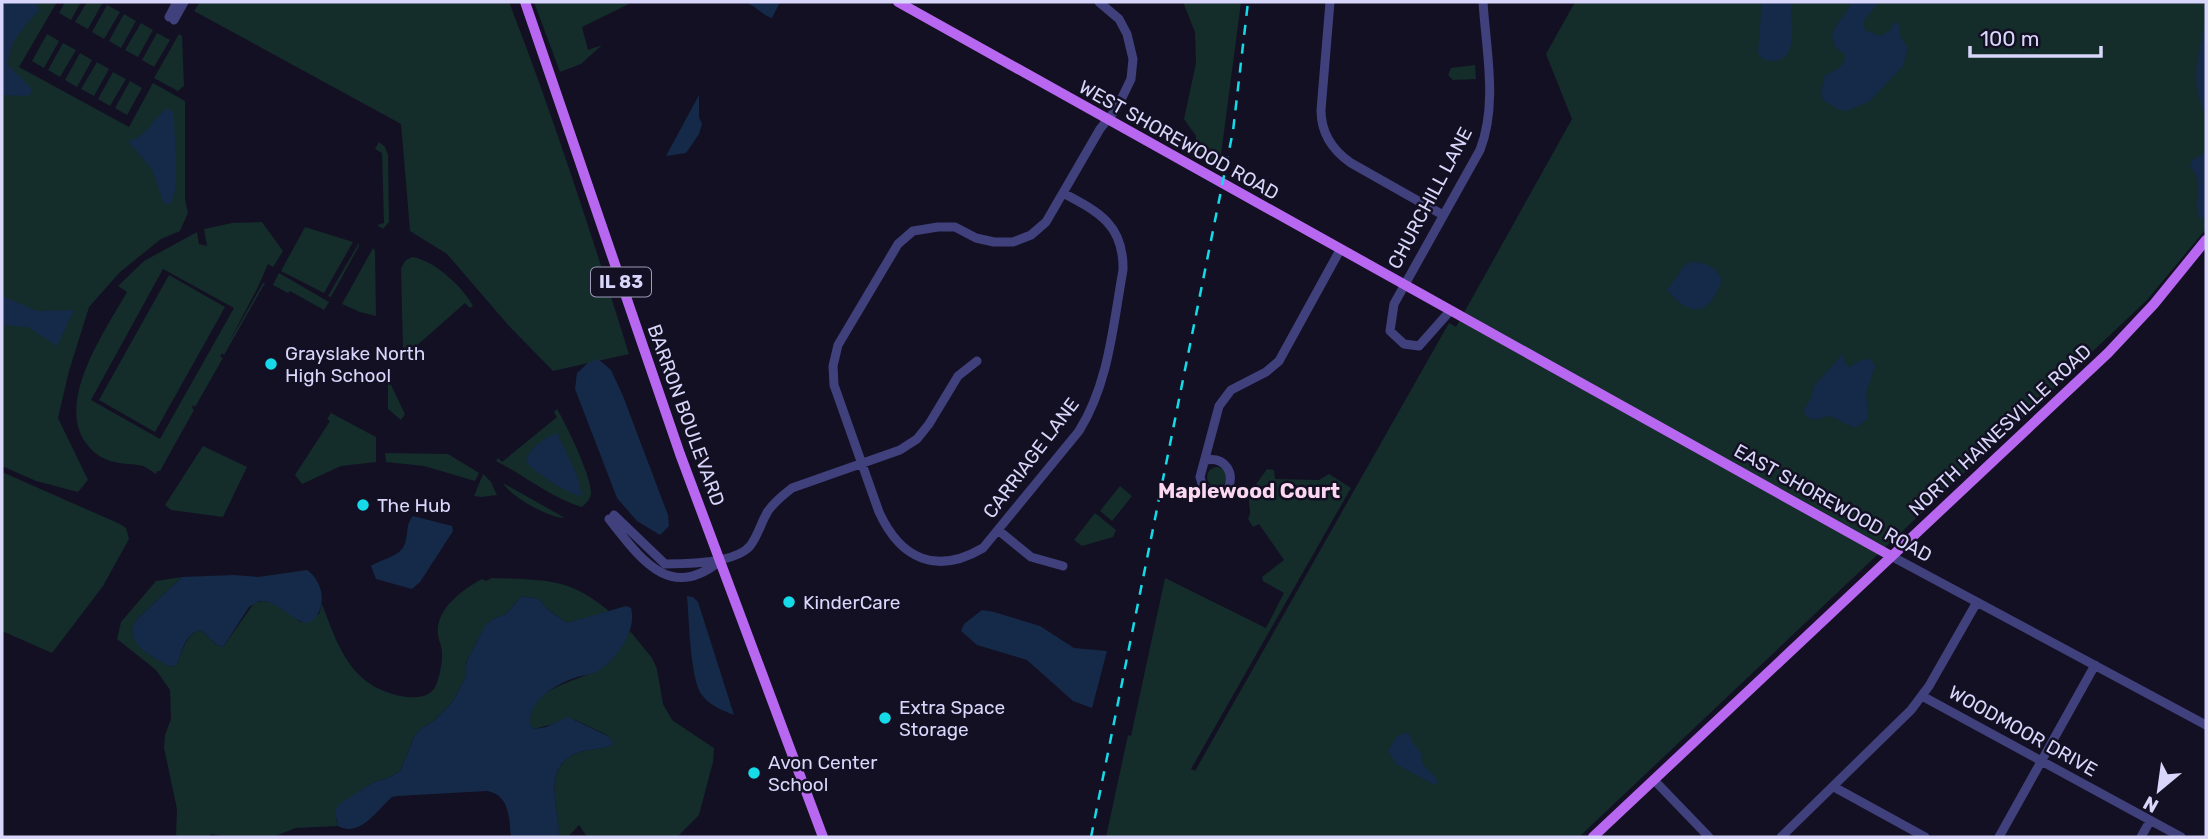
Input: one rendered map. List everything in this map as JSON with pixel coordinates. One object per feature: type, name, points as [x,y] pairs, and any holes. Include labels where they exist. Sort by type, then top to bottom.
[{"type":"main road","name":"BARRON BOULEVARD","points":[[525,2],[672,431],[822,837]]},
{"type":"main road","name":"WEST SHOREWOOD ROAD","points":[[898,2],[1447,309]]},
{"type":"main road","name":"NORTH HAINESVILLE ROAD","points":[[1593,837],[2108,353],[2154,304],[2206,240]]},
{"type":"main road","name":"EAST SHOREWOOD ROAD","points":[[1447,309],[1891,556]]},
{"type":"street","points":[[177,2],[171,18],[184,2]]},
{"type":"street","name":"CARRIAGE LANE","points":[[1063,193],[1093,209],[1107,221],[1118,234],[1124,253],[1100,390],[1092,410],[1079,431],[983,548],[966,558],[948,563],[913,554],[896,542],[887,530],[861,463],[834,385],[833,366],[838,345],[898,244],[913,232],[955,227],[976,238],[1013,242],[1031,234],[1046,222],[1100,129],[1118,108],[1131,79],[1133,59],[1127,34],[1119,19],[1099,2]]},
{"type":"street","points":[[1331,2],[1321,110],[1321,122],[1327,137],[1340,155],[1351,163],[1443,215]]},
{"type":"street","name":"CHURCHILL LANE","points":[[1447,309],[1419,346],[1404,344],[1391,331],[1394,304],[1480,150],[1488,123],[1490,99],[1483,2]]},
{"type":"street","points":[[1206,460],[1219,406],[1231,390],[1266,372],[1279,361],[1340,250]]},
{"type":"street","points":[[721,560],[705,573],[672,579],[661,574],[647,561],[612,517],[666,564],[721,560],[743,553],[752,544],[769,511],[779,498],[792,488],[900,450],[917,439],[958,376],[977,361]]},
{"type":"street","points":[[998,530],[1031,556],[1063,566]]},
{"type":"street","name":"EAST SHOREWOOD ROAD","points":[[1891,556],[2206,725]]},
{"type":"street","points":[[1782,837],[1886,737],[1922,696],[1977,602]]},
{"type":"street","points":[[2000,837],[2095,665]]},
{"type":"street","name":"WOODMOOR DRIVE","points":[[1922,696],[2181,837]]},
{"type":"street","points":[[1654,780],[1709,837]]},
{"type":"street","points":[[1834,787],[1925,837]]},
{"type":"street","points":[[2141,837],[2150,821]]},
{"type":"green space","points":[[2,2],[57,2],[19,67],[129,127],[153,83],[185,101],[185,200],[188,213],[180,231],[161,239],[120,272],[89,307],[69,371],[58,418],[88,480],[78,492],[36,481],[2,466]]},
{"type":"green space","points":[[65,2],[81,2],[71,20],[59,13]]},
{"type":"green space","points":[[87,2],[103,2],[88,29],[75,22]]},
{"type":"green space","points":[[200,2],[509,2],[572,177],[629,354],[553,371],[509,326],[447,254],[410,231],[401,124],[194,11]]},
{"type":"green space","points":[[534,2],[629,4],[582,27],[588,50],[602,45],[581,64],[560,72]]},
{"type":"green space","points":[[1183,2],[1241,2],[1219,170],[1195,147],[1196,136],[1184,119],[1196,63],[1195,32]]},
{"type":"green space","points":[[1575,2],[2206,2],[2206,229],[2147,300],[1579,837],[1106,837],[1165,578],[1266,628],[1284,593],[1263,581],[1262,577],[1284,560],[1259,524],[1253,527],[1248,519],[1249,501],[1254,488],[1267,469],[1274,470],[1275,479],[1319,480],[1329,474],[1351,488],[1191,769],[1195,771],[1449,323],[1456,327],[1572,119],[1546,54]]},
{"type":"green space","points":[[107,5],[120,12],[104,39],[92,32]]},
{"type":"green space","points":[[124,14],[136,21],[121,48],[109,41]]},
{"type":"green space","points":[[141,23],[153,30],[138,57],[125,50]]},
{"type":"green space","points":[[157,33],[170,40],[154,67],[142,60]]},
{"type":"green space","points":[[47,34],[59,41],[44,68],[32,61]]},
{"type":"green space","points":[[179,34],[182,36],[184,86],[178,91],[154,78]]},
{"type":"green space","points":[[63,43],[76,50],[60,77],[48,70]]},
{"type":"green space","points":[[80,53],[92,60],[77,87],[65,80]]},
{"type":"green space","points":[[97,62],[109,69],[94,96],[81,89]]},
{"type":"green space","points":[[1475,65],[1476,79],[1453,80],[1448,75],[1451,68]]},
{"type":"green space","points":[[113,72],[126,79],[110,106],[98,99]]},
{"type":"green space","points":[[130,81],[142,88],[127,115],[115,108]]},
{"type":"green space","points":[[379,142],[388,155],[389,222],[383,229],[377,225],[384,223],[382,153],[375,149]]},
{"type":"green space","points":[[262,222],[283,251],[273,267],[268,264],[228,344],[265,283],[224,355],[222,353],[220,357],[223,358],[195,407],[193,405],[194,410],[160,471],[156,474],[142,466],[101,457],[84,441],[77,421],[77,400],[92,354],[127,292],[118,286],[144,261],[197,232],[199,244],[207,246],[204,229],[232,223]],"holes":[[[163,269],[234,308],[160,439],[91,400]]]},
{"type":"green space","points":[[305,227],[353,242],[324,293],[281,271]]},
{"type":"green space","points":[[359,243],[331,297],[328,296]]},
{"type":"green space","points":[[373,248],[375,251],[376,316],[342,304]]},
{"type":"green space","points":[[412,257],[429,263],[447,276],[473,306],[470,308],[465,303],[406,355],[406,362],[403,350],[401,268],[406,260]]},
{"type":"green space","points":[[279,273],[329,302],[324,310],[273,285]]},
{"type":"green space","points":[[169,275],[225,307],[155,432],[99,400]]},
{"type":"green space","points":[[388,384],[391,385],[405,414],[401,420],[388,409]]},
{"type":"green space","points":[[557,409],[578,451],[590,486],[591,494],[582,507],[549,492],[496,461],[498,458],[502,462],[557,417],[554,412]]},
{"type":"green space","points":[[331,413],[376,437],[376,462],[341,466],[302,484],[295,475],[330,421],[327,419]]},
{"type":"green space","points":[[203,446],[247,467],[223,517],[171,510],[165,505]]},
{"type":"green space","points":[[385,453],[448,454],[479,473],[475,481],[424,466],[386,462]]},
{"type":"green space","points":[[1217,467],[1224,470],[1227,477],[1224,484],[1217,487],[1210,484],[1207,477],[1210,470]]},
{"type":"green space","points":[[2,472],[126,528],[129,539],[103,586],[52,653],[2,631]]},
{"type":"green space","points":[[483,474],[491,482],[497,495],[474,496]]},
{"type":"green space","points":[[503,483],[565,518],[531,506]]},
{"type":"green space","points":[[1120,486],[1132,496],[1112,521],[1100,511]]},
{"type":"green space","points":[[1095,513],[1116,530],[1113,537],[1082,546],[1074,540]]},
{"type":"green space","points":[[182,577],[136,620],[145,652],[171,667],[177,664],[191,636],[200,630],[223,647],[254,603],[273,603],[301,622],[319,614],[322,604],[342,651],[360,676],[388,693],[407,697],[427,695],[435,687],[442,659],[438,635],[441,617],[451,601],[482,579],[541,580],[568,586],[582,592],[610,612],[567,623],[547,609],[539,599],[522,596],[506,614],[493,619],[482,632],[467,660],[465,678],[453,701],[434,721],[415,735],[400,771],[374,782],[352,797],[336,818],[338,826],[296,828],[272,837],[211,834],[207,837],[176,837],[177,809],[164,748],[171,719],[170,690],[156,670],[117,639],[121,622],[156,581]]},
{"type":"green space","points":[[630,631],[652,658],[657,669],[663,704],[672,720],[714,748],[699,815],[677,837],[587,837],[579,825],[568,837],[559,837],[554,790],[559,769],[577,753],[613,744],[607,735],[573,719],[534,729],[530,723],[532,710],[547,692],[604,666],[616,654]]},
{"type":"water","points":[[2,2],[37,2],[39,11],[14,42],[8,65],[32,89],[29,96],[2,95]]},
{"type":"water","points":[[780,2],[772,18],[749,4]]},
{"type":"water","points":[[1762,2],[1791,2],[1792,38],[1787,54],[1781,59],[1767,61],[1758,53]]},
{"type":"water","points":[[1851,2],[1878,2],[1863,26],[1867,31],[1880,36],[1891,30],[1894,21],[1899,25],[1900,36],[1908,48],[1903,66],[1870,101],[1847,111],[1839,110],[1823,100],[1821,92],[1825,75],[1839,68],[1845,59],[1845,55],[1836,48],[1832,37]]},
{"type":"water","points":[[2206,14],[2206,115],[2200,103],[2196,78]]},
{"type":"water","points":[[699,95],[699,117],[702,124],[699,134],[686,153],[666,156]]},
{"type":"water","points":[[168,108],[174,113],[176,162],[175,188],[169,205],[163,202],[153,171],[128,141],[145,132]]},
{"type":"water","points":[[2206,152],[2206,215],[2200,220],[2197,179],[2190,166],[2192,160]]},
{"type":"water","points":[[1691,262],[1710,266],[1722,280],[1711,301],[1699,309],[1684,305],[1667,290],[1684,266]]},
{"type":"water","points":[[2,296],[37,311],[74,310],[57,346],[28,327],[2,325]]},
{"type":"water","points":[[1843,354],[1845,364],[1849,367],[1861,360],[1871,359],[1875,367],[1866,392],[1868,419],[1855,428],[1830,416],[1813,420],[1805,415],[1804,409],[1812,397],[1813,387]]},
{"type":"water","points":[[598,359],[611,370],[623,396],[668,515],[669,526],[660,535],[637,521],[617,498],[575,389],[577,373],[588,363]]},
{"type":"water","points":[[557,433],[577,475],[582,496],[552,482],[526,462],[530,452],[538,444]]},
{"type":"water","points":[[413,516],[452,526],[453,531],[420,582],[412,589],[376,579],[371,566],[402,549]]},
{"type":"water","points":[[307,570],[318,582],[322,597],[319,612],[308,623],[296,619],[273,604],[259,601],[249,607],[223,647],[200,630],[190,636],[177,664],[171,667],[141,649],[133,636],[136,620],[182,577],[258,577]]},
{"type":"water","points":[[522,596],[539,599],[547,609],[567,623],[626,606],[631,608],[628,635],[612,660],[595,672],[553,688],[539,700],[531,714],[530,723],[534,729],[546,727],[568,717],[608,736],[614,744],[577,753],[559,769],[554,790],[559,837],[511,837],[509,815],[504,802],[495,793],[487,791],[392,797],[361,826],[346,829],[338,826],[335,812],[339,804],[374,782],[400,771],[415,735],[434,721],[453,701],[465,678],[467,660],[485,626],[493,619],[506,614]]},
{"type":"water","points":[[687,596],[698,602],[734,715],[709,702],[698,687],[689,633]]},
{"type":"water","points":[[982,610],[1040,626],[1074,648],[1107,651],[1092,708],[1073,701],[1027,660],[977,645],[961,631],[964,624]]},
{"type":"water","points":[[1408,732],[1421,753],[1423,765],[1437,779],[1435,785],[1396,764],[1388,751],[1397,736]]},
{"type":"railway","points":[[1091,837],[1233,131],[1248,2]]},
{"type":"place","name":"Grayslake North High School","points":[[271,364]]},
{"type":"place","name":"The Hub","points":[[363,505]]},
{"type":"place","name":"KinderCare","points":[[789,602]]},
{"type":"place","name":"Extra Space Storage","points":[[885,718]]},
{"type":"place","name":"Avon Center School","points":[[754,773]]},
{"type":"district","name":"Maplewood Court","points":[[1249,490]]}]
